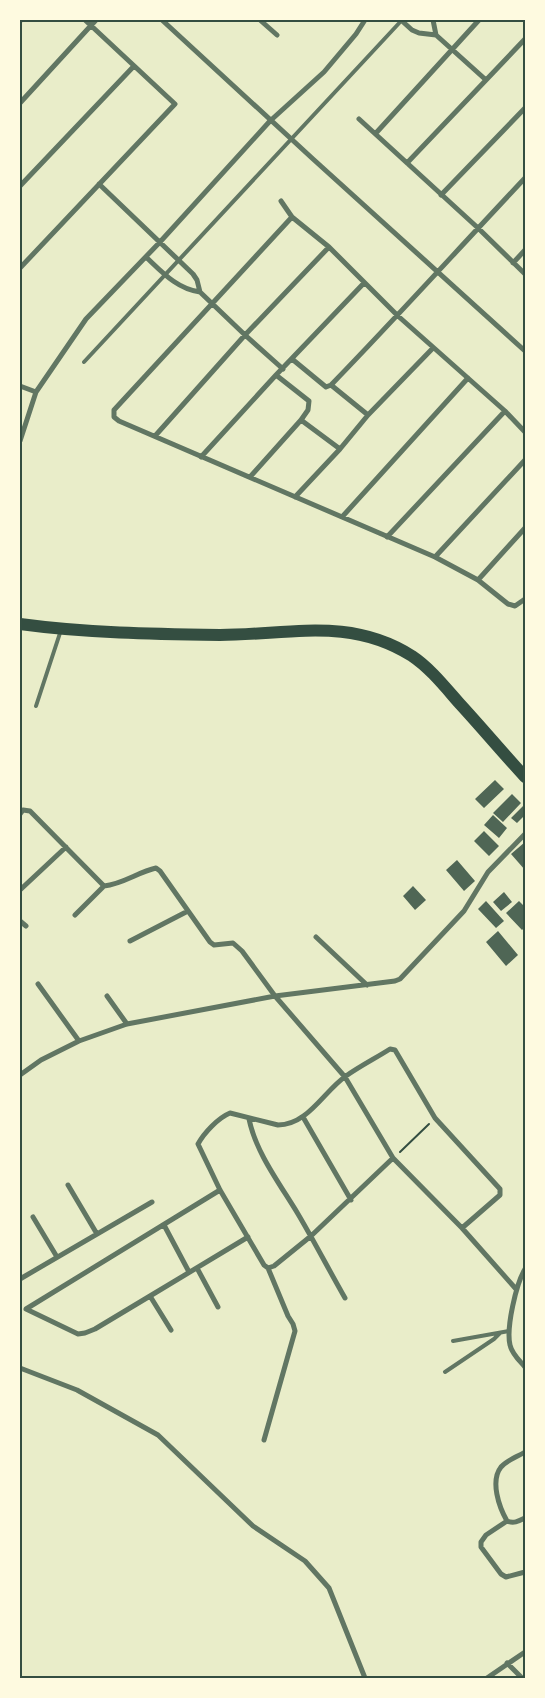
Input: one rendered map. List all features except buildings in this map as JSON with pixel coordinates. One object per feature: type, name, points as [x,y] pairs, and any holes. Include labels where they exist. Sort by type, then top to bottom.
[{"type":"main road","points":[[20,624],[62,629],[169,634],[216,635],[334,630],[360,634],[412,656],[431,672],[525,777]]},
{"type":"street","points":[[20,268],[175,104],[85,20]]},
{"type":"street","points":[[20,103],[96,20]]},
{"type":"street","points":[[162,20],[270,121],[292,138],[525,351]]},
{"type":"street","points":[[260,20],[277,35]]},
{"type":"street","points":[[20,440],[36,392],[86,318],[146,257],[270,121],[324,72],[356,34],[365,20]]},
{"type":"street","points":[[401,20],[412,30],[419,33],[436,35]]},
{"type":"street","points":[[433,20],[436,35],[486,80]]},
{"type":"street","points":[[376,133],[478,20]]},
{"type":"street","points":[[407,163],[525,39]]},
{"type":"street","points":[[20,186],[134,66]]},
{"type":"street","points":[[441,195],[525,108]]},
{"type":"street","points":[[359,119],[478,228],[525,274]]},
{"type":"street","points":[[292,359],[326,387],[331,385],[398,316],[525,178]]},
{"type":"street","points":[[99,184],[179,259],[197,280],[200,292]]},
{"type":"street","points":[[281,201],[292,217],[328,247],[398,316],[505,411],[525,432]]},
{"type":"street","points":[[292,217],[114,410],[114,417],[119,421],[201,457],[250,476],[436,557],[478,580],[508,604],[515,606],[525,599]]},
{"type":"street","points":[[155,436],[328,247]]},
{"type":"street","points":[[513,263],[525,250]]},
{"type":"street","points":[[146,257],[175,283],[200,292],[245,336],[283,369]]},
{"type":"street","points":[[201,457],[364,283]]},
{"type":"street","points":[[295,497],[340,450],[368,415],[433,348]]},
{"type":"street","points":[[250,476],[308,410],[309,401],[276,375]]},
{"type":"street","points":[[342,517],[468,378]]},
{"type":"street","points":[[331,385],[368,415]]},
{"type":"street","points":[[20,386],[36,392]]},
{"type":"street","points":[[388,537],[505,411]]},
{"type":"street","points":[[301,420],[340,450]]},
{"type":"street","points":[[436,557],[525,460]]},
{"type":"street","points":[[478,580],[525,528]]},
{"type":"street","points":[[20,814],[23,810],[30,810],[104,886]]},
{"type":"street","points":[[20,1075],[41,1060],[79,1040],[127,1024],[275,996],[400,979],[464,911],[488,872],[525,834]]},
{"type":"street","points":[[20,890],[66,848]]},
{"type":"street","points":[[75,915],[104,886],[125,881],[156,868],[165,877],[210,942],[214,945],[232,943],[242,951],[275,996],[345,1077],[393,1158],[462,1228],[516,1289]]},
{"type":"street","points":[[130,941],[188,911]]},
{"type":"street","points":[[20,921],[26,926]]},
{"type":"street","points":[[316,937],[367,985]]},
{"type":"street","points":[[38,984],[79,1040]]},
{"type":"street","points":[[107,996],[127,1024]]},
{"type":"street","points":[[264,1440],[295,1332],[294,1324],[288,1316],[268,1268],[264,1265],[220,1190],[199,1149],[198,1144],[201,1138],[225,1115],[230,1113],[249,1119],[286,1125],[303,1117],[345,1077],[390,1049],[395,1050],[435,1118],[500,1189],[500,1195],[462,1228]]},
{"type":"street","points":[[303,1117],[350,1200]]},
{"type":"street","points":[[249,1119],[251,1130],[259,1148],[311,1236],[344,1298]]},
{"type":"street","points":[[268,1268],[274,1266],[311,1236],[393,1158]]},
{"type":"street","points":[[68,1186],[97,1234]]},
{"type":"street","points":[[23,1308],[220,1190]]},
{"type":"street","points":[[20,1279],[152,1202]]},
{"type":"street","points":[[33,1217],[57,1258]]},
{"type":"street","points":[[164,1225],[189,1272]]},
{"type":"street","points":[[23,1308],[78,1334],[85,1333],[95,1329],[248,1237]]},
{"type":"street","points":[[197,1268],[218,1307]]},
{"type":"street","points":[[525,1269],[516,1289],[508,1338],[513,1353],[525,1367]]},
{"type":"street","points":[[150,1296],[171,1330]]},
{"type":"street","points":[[20,1368],[77,1390],[158,1434],[253,1526],[305,1561],[329,1588],[365,1678]]},
{"type":"street","points":[[525,1452],[500,1468],[496,1483],[501,1508],[507,1521],[511,1523],[519,1522],[525,1518]]},
{"type":"street","points":[[507,1521],[486,1535],[481,1542],[481,1548],[501,1574],[506,1577],[525,1572]]},
{"type":"street","points":[[487,1678],[525,1652]]},
{"type":"street","points":[[507,1663],[522,1678]]},
{"type":"lane","points":[[84,362],[401,20]]},
{"type":"lane","points":[[36,706],[62,629]]},
{"type":"lane","points":[[453,1341],[509,1331]]},
{"type":"lane","points":[[445,1372],[500,1333]]},
{"type":"path","points":[[393,1158],[435,1118]]}]
